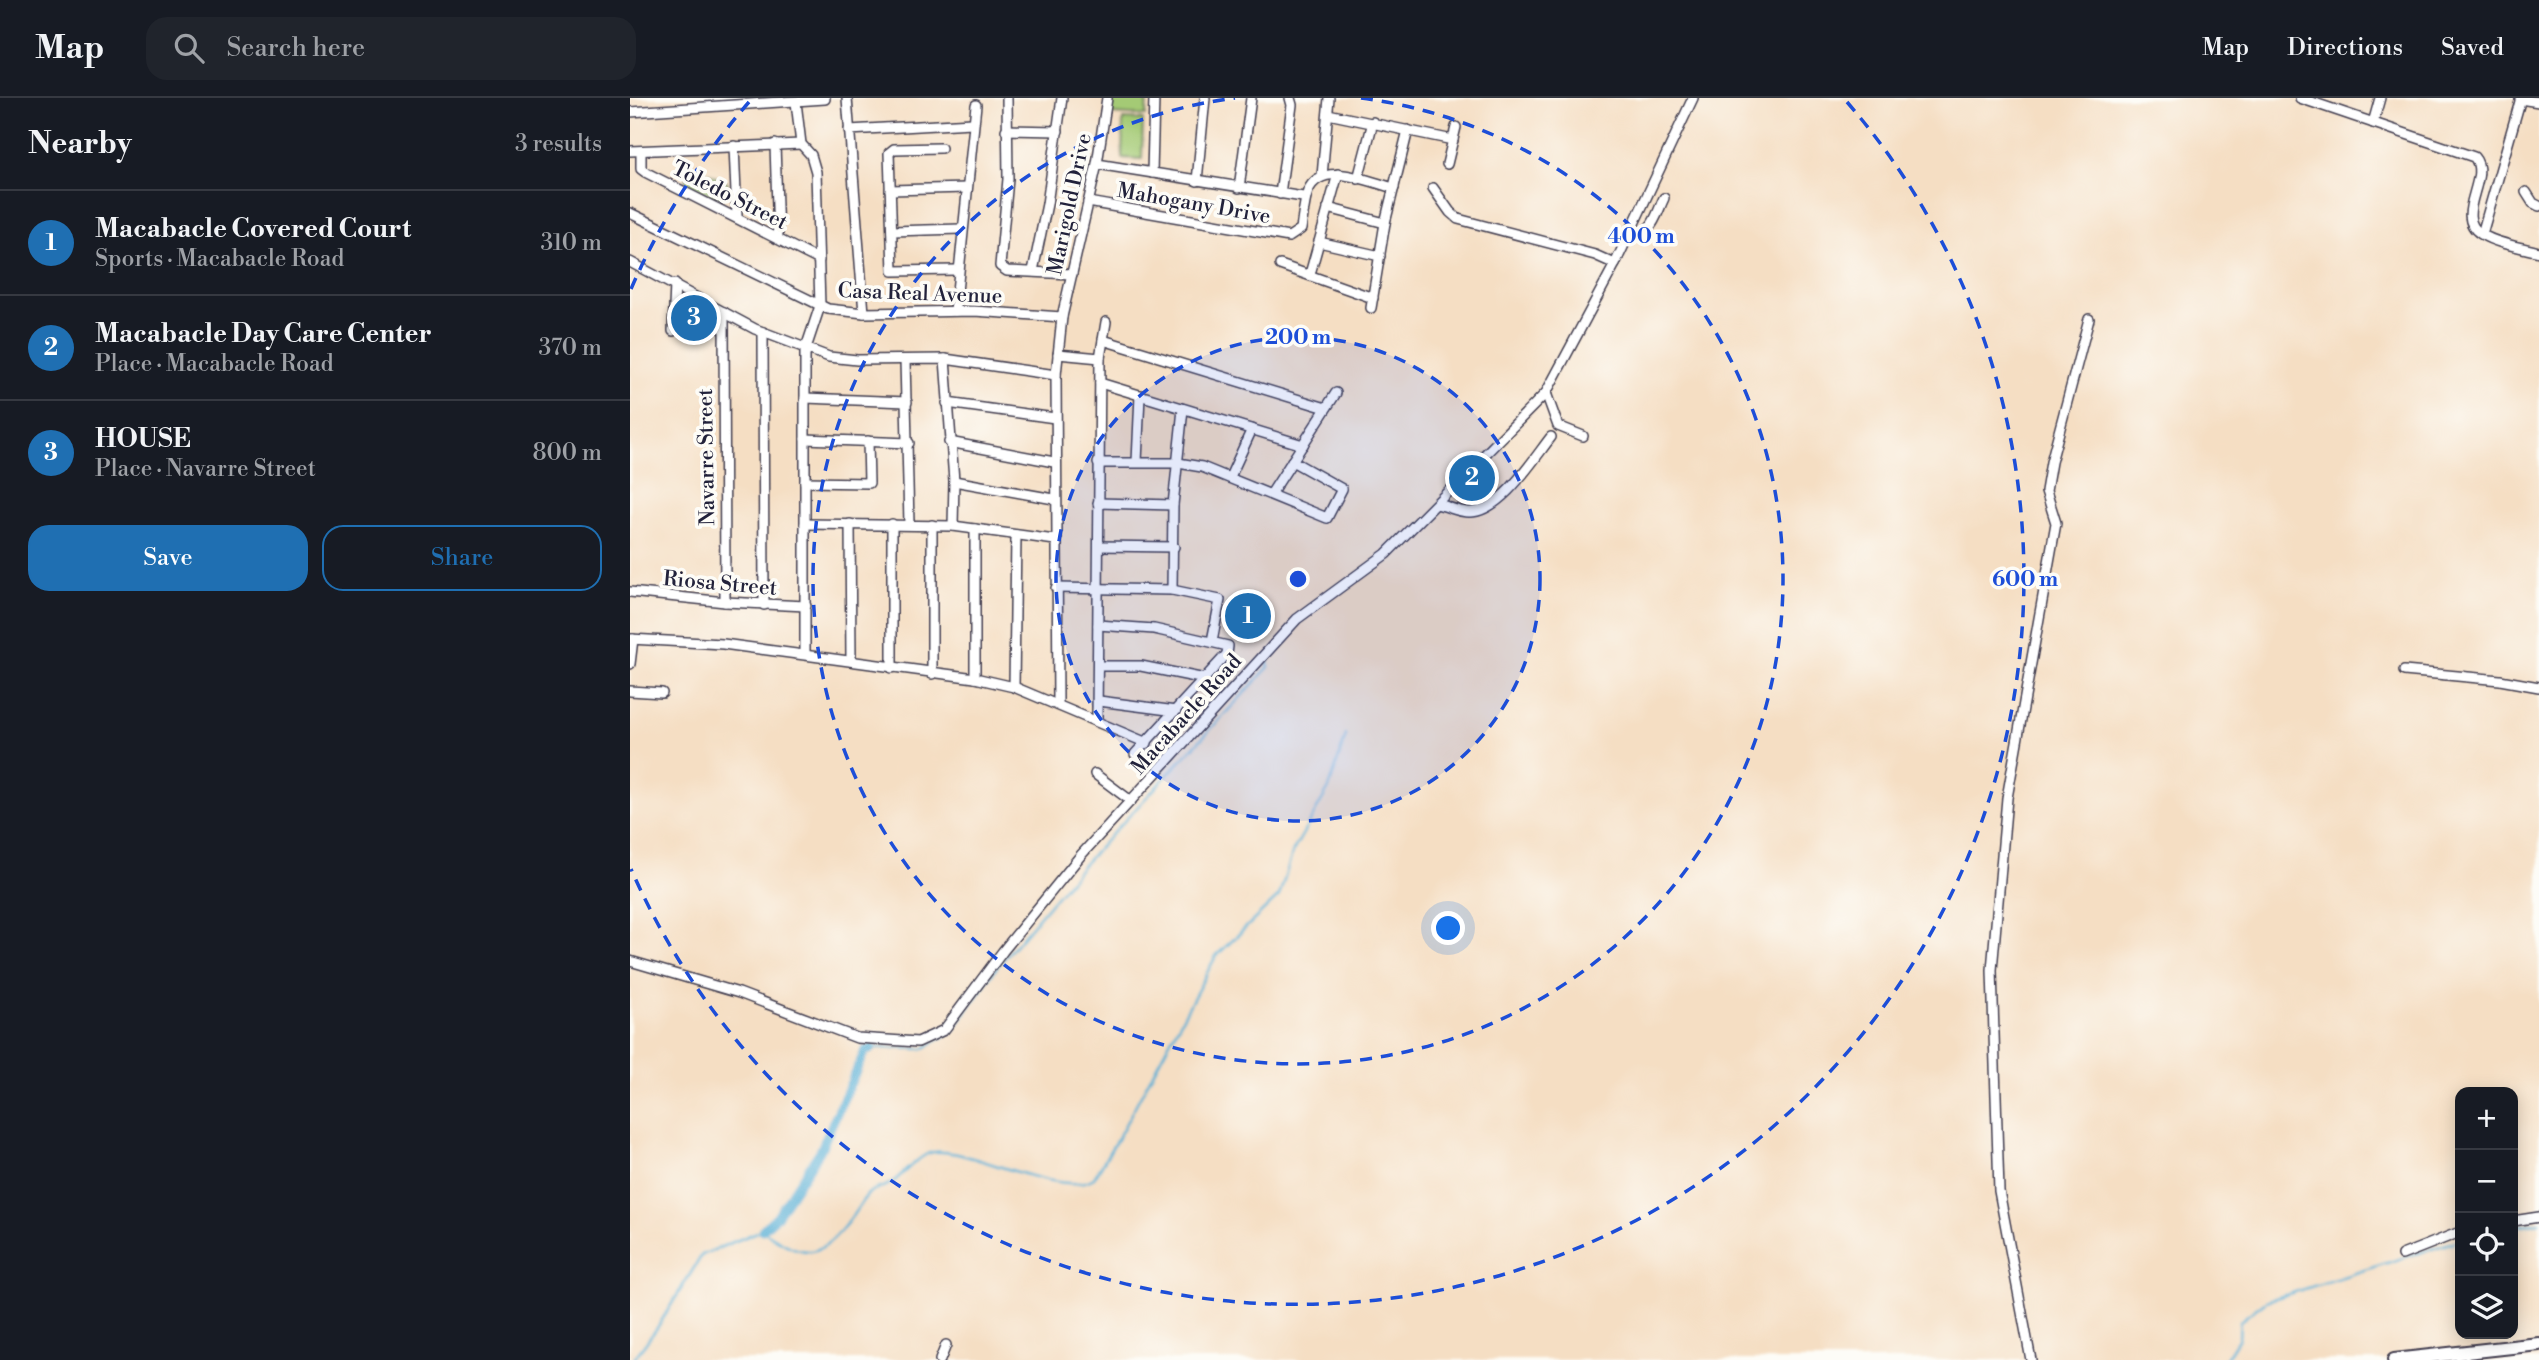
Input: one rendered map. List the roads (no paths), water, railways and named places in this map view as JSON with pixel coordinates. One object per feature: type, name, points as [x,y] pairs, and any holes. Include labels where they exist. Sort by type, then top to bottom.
[{"type":"street","points":[[846,98],[864,313]]},
{"type":"street","points":[[1007,98],[1008,179],[1000,266],[1007,271],[1072,274]]},
{"type":"street","points":[[1033,271],[1062,98]]},
{"type":"street","name":"Marigold Drive","points":[[1058,705],[1054,499],[1056,375],[1062,317],[1097,163],[1107,98]]},
{"type":"street","points":[[1153,173],[1154,98]]},
{"type":"street","points":[[1197,181],[1205,98]]},
{"type":"street","points":[[1239,188],[1251,98]]},
{"type":"street","points":[[1280,194],[1292,105],[1290,98]]},
{"type":"street","points":[[1329,98],[1322,176],[1338,174],[1394,188]]},
{"type":"street","name":"Macabacle Road","points":[[630,961],[739,993],[851,1037],[918,1042],[930,1039],[950,1024],[1003,951],[1131,801],[1297,619],[1386,554],[1546,393],[1615,264],[1693,98]]},
{"type":"street","points":[[2300,98],[2477,160],[2470,218],[2474,227],[2482,234],[2539,252]]},
{"type":"street","points":[[2373,123],[2380,98]]},
{"type":"street","points":[[630,112],[722,103],[825,99]]},
{"type":"street","points":[[2482,234],[2521,99],[2539,102]]},
{"type":"street","points":[[796,102],[801,144],[811,155],[816,172],[820,260],[820,306],[805,351],[806,654]]},
{"type":"street","points":[[955,311],[961,229],[976,105]]},
{"type":"street","points":[[1328,114],[1453,141]]},
{"type":"street","points":[[1358,179],[1373,122]]},
{"type":"street","points":[[849,130],[972,123]]},
{"type":"street","points":[[1447,164],[1456,127]]},
{"type":"street","points":[[1006,130],[1058,131]]},
{"type":"street","points":[[1280,265],[1310,274],[1372,303],[1385,223],[1408,130]]},
{"type":"street","points":[[775,144],[778,239]]},
{"type":"street","points":[[630,151],[801,144]]},
{"type":"street","points":[[734,146],[737,216]]},
{"type":"street","points":[[941,148],[890,150],[893,271],[957,270]]},
{"type":"street","name":"Toledo Street","points":[[641,151],[641,169],[645,173],[737,216],[820,260]]},
{"type":"street","name":"Mahogany Drive","points":[[1097,163],[1303,197]]},
{"type":"street","points":[[1310,274],[1338,174]]},
{"type":"street","name":"Mahogany Drive","points":[[1088,202],[1289,237],[1301,229],[1309,188],[1322,176]]},
{"type":"street","points":[[890,190],[967,188]]},
{"type":"street","points":[[1433,188],[1458,219],[1595,254],[1615,264]]},
{"type":"street","points":[[2526,192],[2533,203],[2539,206]]},
{"type":"street","points":[[1629,233],[1641,234],[1649,230],[1664,198]]},
{"type":"street","points":[[1328,208],[1385,223]]},
{"type":"street","name":"Casa Real Avenue","points":[[630,212],[820,306],[864,313],[955,311],[1062,317]]},
{"type":"street","points":[[892,231],[961,229]]},
{"type":"street","points":[[1319,242],[1380,256]]},
{"type":"street","points":[[630,262],[763,332],[805,351],[857,360],[945,359],[1056,375]]},
{"type":"street","points":[[673,331],[675,284]]},
{"type":"street","name":"Navarre Street","points":[[724,312],[726,602]]},
{"type":"street","points":[[2031,1360],[1999,1191],[1992,970],[1994,916],[2007,798],[2056,523],[2046,491],[2051,462],[2090,319]]},
{"type":"street","points":[[1097,720],[1100,358],[1106,322]]},
{"type":"street","points":[[763,332],[764,605]]},
{"type":"street","points":[[1103,340],[1326,408]]},
{"type":"street","points":[[1058,354],[1100,358]]},
{"type":"street","points":[[905,359],[909,524]]},
{"type":"street","points":[[945,359],[949,442],[954,481],[953,526]]},
{"type":"street","points":[[1100,383],[1303,445]]},
{"type":"street","points":[[1271,494],[1336,393]]},
{"type":"street","points":[[1546,393],[1558,426],[1583,436]]},
{"type":"street","points":[[1137,462],[1140,395]]},
{"type":"street","points":[[805,398],[907,402]]},
{"type":"street","points":[[947,403],[1055,418]]},
{"type":"street","points":[[1172,590],[1173,505],[1183,409]]},
{"type":"street","points":[[1230,477],[1252,429]]},
{"type":"street","points":[[1437,504],[1468,512],[1482,509],[1499,500],[1551,437]]},
{"type":"street","points":[[805,439],[909,443]]},
{"type":"street","points":[[805,482],[869,483],[868,441]]},
{"type":"street","points":[[949,442],[1054,462]]},
{"type":"street","points":[[1098,463],[1178,463],[1202,467],[1327,518],[1332,513],[1342,489],[1293,461]]},
{"type":"street","points":[[954,481],[1054,499]]},
{"type":"street","points":[[1098,503],[1173,505]]},
{"type":"street","points":[[805,524],[953,526],[1055,540]]},
{"type":"street","points":[[850,524],[851,662]]},
{"type":"street","points":[[892,524],[892,668]]},
{"type":"street","points":[[932,525],[932,674]]},
{"type":"street","points":[[975,529],[975,678]]},
{"type":"street","points":[[1014,687],[1016,535]]},
{"type":"street","points":[[1100,546],[1174,547]]},
{"type":"street","points":[[1056,588],[1172,590],[1220,600],[1212,641]]},
{"type":"street","name":"Riosa Street","points":[[630,592],[726,602],[806,606]]},
{"type":"street","points":[[1098,625],[1154,629],[1228,646],[1229,650],[1205,679],[1135,754]]},
{"type":"street","points":[[630,664],[631,639],[806,654],[975,678],[1014,687],[1147,743]]},
{"type":"street","points":[[1098,666],[1141,666],[1205,679]]},
{"type":"street","points":[[2404,671],[2539,687]]},
{"type":"street","points":[[630,691],[662,693]]},
{"type":"street","points":[[1099,701],[1176,710]]},
{"type":"street","points":[[1095,774],[1131,801]]},
{"type":"street","points":[[2518,1220],[2539,1217]]},
{"type":"street","points":[[2402,1255],[2455,1234]]},
{"type":"street","points":[[2403,1359],[2539,1344]]},
{"type":"street","points":[[940,1360],[946,1345]]},
{"type":"waterway","points":[[871,1048],[923,1049],[953,1031],[997,967],[1081,867],[1269,667],[1266,657]]},
{"type":"waterway","points":[[633,1360],[657,1328],[702,1255],[762,1230],[791,1247],[812,1251],[822,1247],[842,1230],[869,1193],[893,1182],[927,1154],[941,1152],[960,1155],[1057,1182],[1078,1183],[1094,1178],[1216,956],[1279,896],[1293,851],[1329,788],[1346,735]]},
{"type":"waterway","points":[[762,1230],[777,1216],[820,1151],[865,1051],[871,1048]]},
{"type":"waterway","points":[[802,1176],[820,1151]]},
{"type":"waterway","points":[[2518,1226],[2539,1222]]},
{"type":"waterway","points":[[2225,1360],[2239,1338],[2240,1321],[2266,1301],[2455,1242]]},
{"type":"place","name":"HOUSE","points":[[694,318]]},
{"type":"place","name":"Macabacle Day Care Center","points":[[1472,478]]},
{"type":"place","name":"Macabacle Covered Court","points":[[1248,616]]}]
